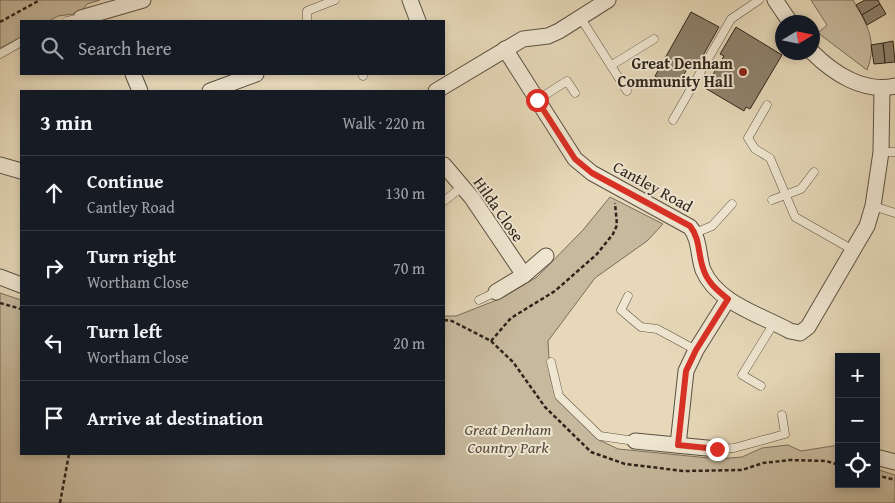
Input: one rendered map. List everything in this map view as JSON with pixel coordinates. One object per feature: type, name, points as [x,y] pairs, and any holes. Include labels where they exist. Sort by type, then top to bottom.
[{"type":"street","points":[[74,20],[111,16],[143,0]]},
{"type":"street","points":[[410,0],[418,20]]},
{"type":"street","points":[[437,90],[446,78],[523,39],[548,36],[608,0]]},
{"type":"street","points":[[775,0],[785,15]]},
{"type":"street","name":"Cantley Road","points":[[505,49],[575,159],[592,173],[690,226],[695,233],[703,269],[711,285],[728,299],[790,331],[800,333],[808,327],[867,226],[888,152],[888,88]]},
{"type":"street","points":[[820,60],[846,78],[863,85],[888,88]]},
{"type":"street","points":[[133,75],[140,90]]},
{"type":"street","points":[[214,90],[252,81]]},
{"type":"street","points":[[0,165],[20,171]]},
{"type":"street","name":"Hilda Close","points":[[445,166],[462,186],[524,275]]},
{"type":"street","points":[[496,292],[524,275],[546,256]]},
{"type":"street","points":[[0,277],[20,285]]},
{"type":"street","points":[[678,445],[686,371],[696,350],[728,299]]},
{"type":"street","points":[[635,441],[717,449]]},
{"type":"street","points":[[880,458],[894,460]]},
{"type":"lane","points":[[306,20],[307,11],[335,0]]},
{"type":"lane","points":[[673,120],[731,19],[759,0]]},
{"type":"lane","points":[[580,18],[627,91]]},
{"type":"lane","points":[[612,65],[654,39]]},
{"type":"lane","points":[[0,54],[20,43]]},
{"type":"lane","points":[[537,100],[567,81],[574,93]]},
{"type":"lane","points":[[767,105],[748,138],[755,149],[770,158],[795,217],[853,250]]},
{"type":"lane","points":[[772,200],[801,189],[814,172]]},
{"type":"lane","points":[[445,200],[462,186]]},
{"type":"lane","points":[[695,233],[712,226],[732,204]]},
{"type":"lane","points":[[874,206],[895,213]]},
{"type":"lane","points":[[479,300],[496,292]]},
{"type":"lane","points":[[628,296],[620,310],[641,327],[657,329],[696,350]]},
{"type":"lane","points":[[761,386],[742,375],[774,323]]},
{"type":"lane","points":[[552,362],[559,396],[600,436],[635,441]]},
{"type":"lane","points":[[717,449],[734,448],[785,434],[782,415]]},
{"type":"path","points":[[0,22],[40,0]]},
{"type":"path","points":[[491,341],[511,318],[555,290],[597,254],[613,234],[616,225],[614,184]]},
{"type":"path","points":[[0,303],[20,309]]},
{"type":"path","points":[[60,503],[68,455]]},
{"type":"path","points":[[880,476],[895,480]]},
{"type":"green space","points":[[0,0],[100,0],[87,4],[81,13],[58,16],[51,20],[20,20],[20,38],[0,48]]},
{"type":"green space","points":[[811,0],[853,0],[863,17],[871,42],[870,60],[867,70],[820,35],[820,31],[827,25]]},
{"type":"green space","name":"Great Denham Country Park","points":[[610,197],[663,224],[647,241],[595,278],[548,341],[550,376],[557,397],[599,440],[618,449],[719,459],[742,457],[762,448],[788,445],[801,451],[835,446],[835,488],[880,488],[880,470],[895,475],[895,503],[0,503],[0,293],[20,300],[20,455],[445,455],[445,316],[456,316],[502,298],[537,277],[583,230]]},
{"type":"building","points":[[865,0],[878,0],[880,4],[862,15],[856,5]]},
{"type":"building","points":[[880,4],[886,14],[867,25],[862,15]]},
{"type":"building","points":[[691,12],[719,27],[696,68],[690,64],[676,88],[655,76]]},
{"type":"building","name":"Great Denham Community Hall","points":[[736,27],[775,51],[775,60],[779,60],[750,109],[746,107],[744,111],[705,88],[724,56],[720,54]]},
{"type":"building","points":[[893,41],[895,62],[885,63],[883,43]]},
{"type":"building","points":[[883,43],[885,63],[874,64],[871,45]]},
{"type":"place","name":"Great Denham Community Hall","points":[[743,72]]},
{"type":"route","points":[[537,100],[575,159],[592,173],[690,226],[695,233],[703,269],[711,285],[728,299],[696,350],[686,371],[682,394],[678,445],[717,449]]}]
